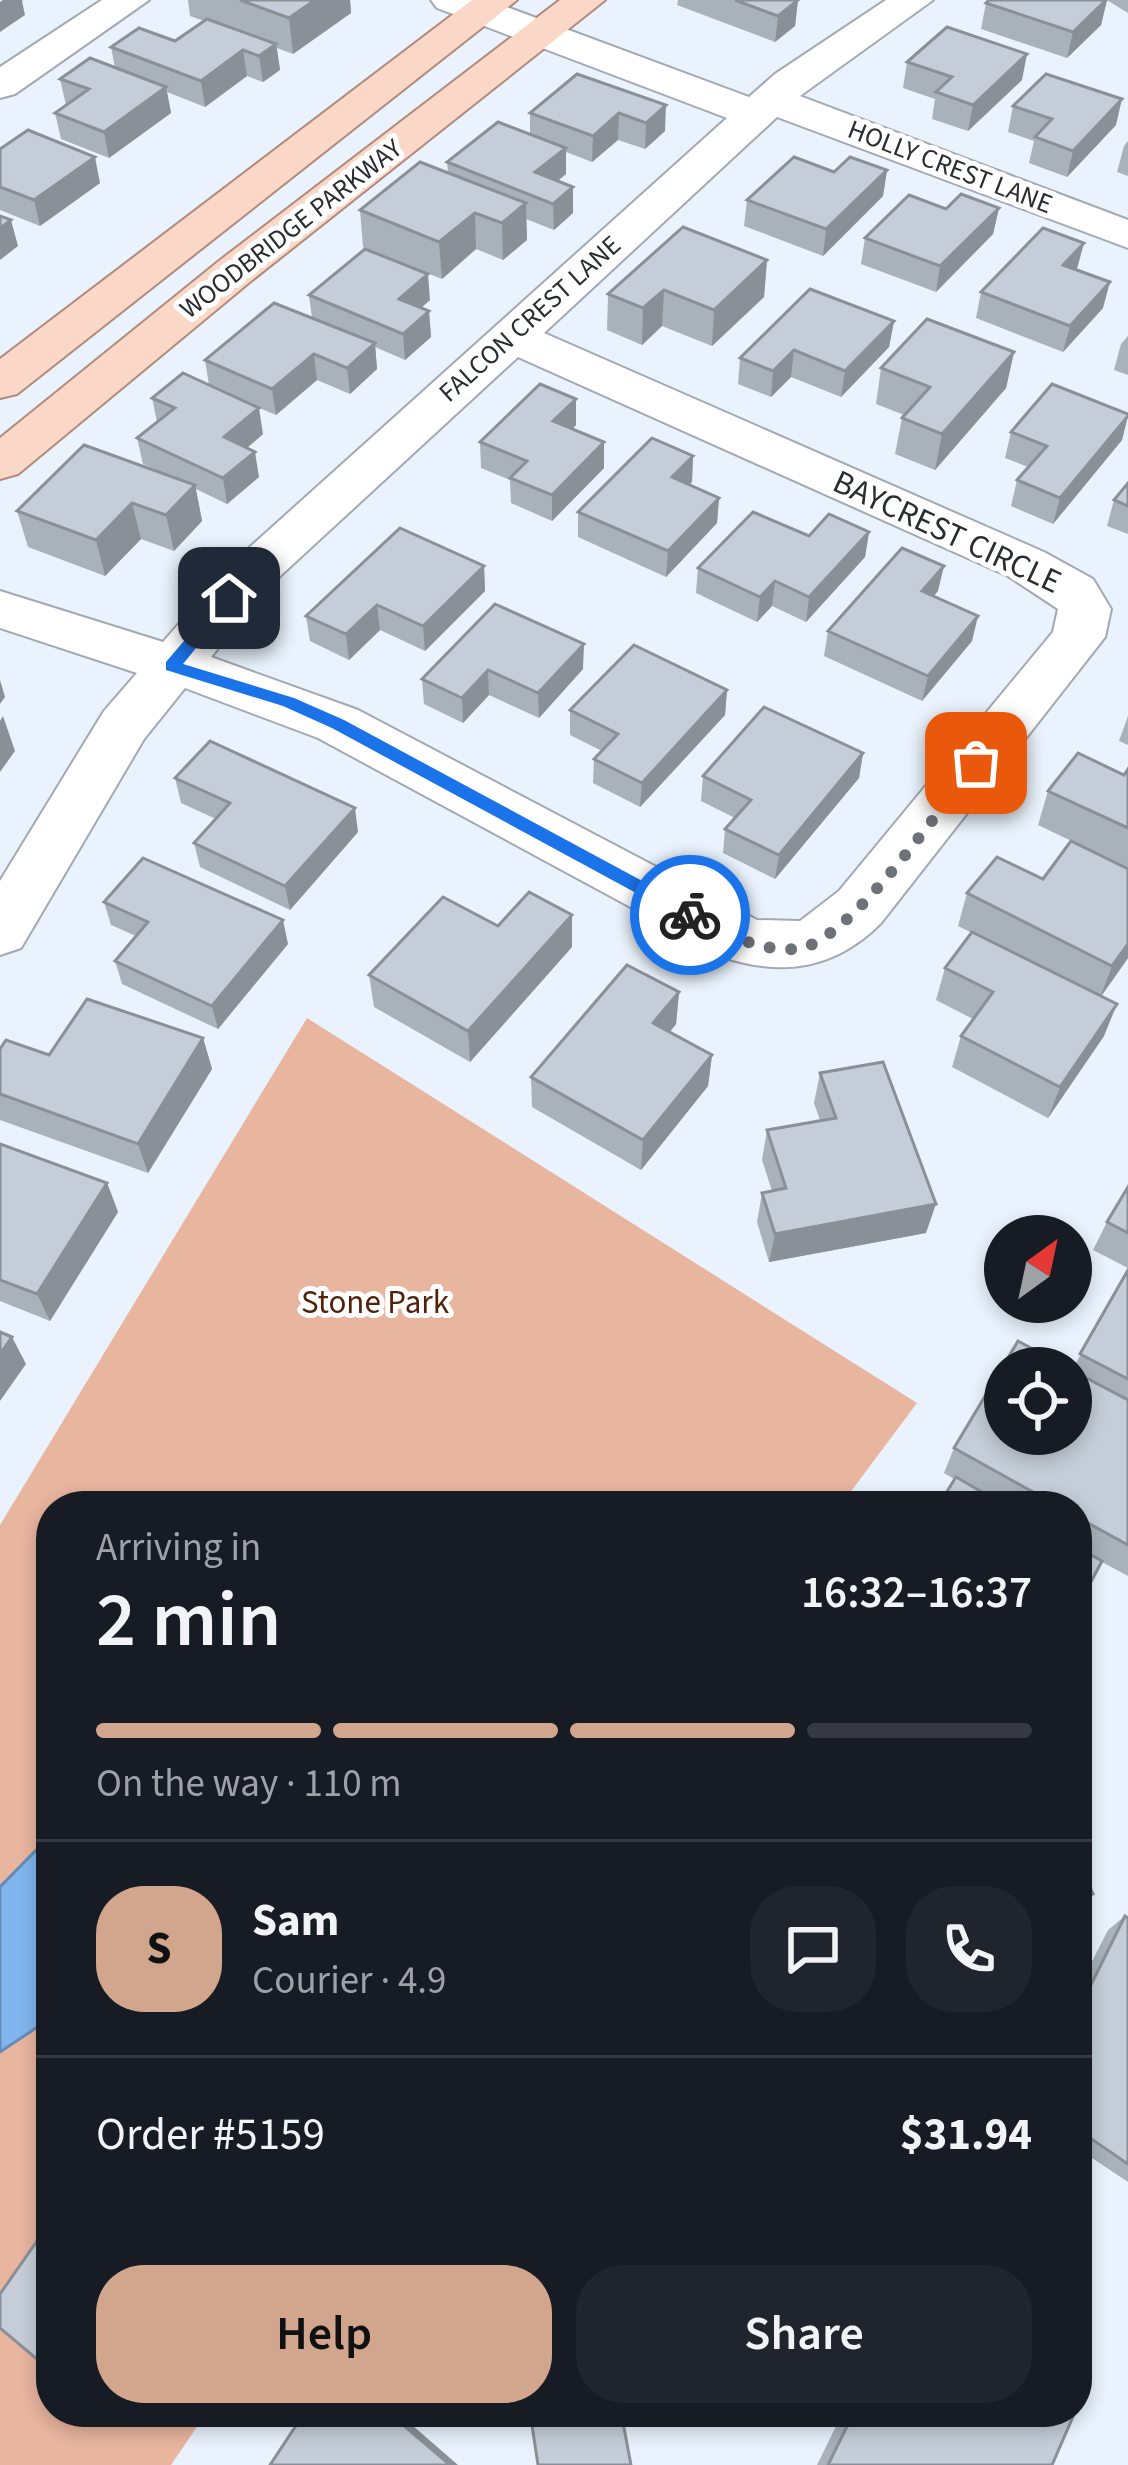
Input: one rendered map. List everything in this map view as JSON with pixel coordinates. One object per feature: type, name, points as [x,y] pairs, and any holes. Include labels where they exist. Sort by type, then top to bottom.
[{"type":"main road","name":"WOODBRIDGE PARKWAY","points":[[0,383],[477,4]]},
{"type":"main road","name":"WOODBRIDGE PARKWAY","points":[[0,463],[576,12]]},
{"type":"street","points":[[0,85],[129,0]]},
{"type":"street","name":"FALCON CREST LANE","points":[[0,932],[124,725],[248,577],[511,336],[765,91],[913,0]]},
{"type":"street","name":"HOLLY CREST LANE","points":[[477,4],[576,12],[1128,235]]},
{"type":"street","name":"BAYCREST CIRCLE","points":[[0,609],[288,702],[338,724],[744,940],[797,949],[838,931],[1078,637],[1085,608],[1074,592],[1040,571],[511,336]]},
{"type":"green space","name":"Stone Park","points":[[307,1018],[917,1403],[851,1491],[36,1491],[36,2427],[197,2427],[171,2465],[0,2465],[0,1525]]},
{"type":"water","points":[[36,1850],[36,2028],[0,2052],[0,1887]]},
{"type":"building","points":[[240,0],[315,0],[289,18]]},
{"type":"building","points":[[735,0],[798,0],[778,16]]},
{"type":"building","points":[[1106,0],[1073,32],[986,3]]},
{"type":"building","points":[[207,19],[276,44],[259,56],[243,50],[201,81],[111,47],[139,28],[175,41]]},
{"type":"building","points":[[947,27],[1027,54],[973,105],[936,92],[952,77],[907,62]]},
{"type":"building","points":[[90,58],[166,87],[104,132],[55,113],[89,89],[60,79]]},
{"type":"building","points":[[577,74],[666,105],[646,123],[619,113],[593,136],[530,113]]},
{"type":"building","points":[[1046,74],[1122,99],[1073,151],[1035,137],[1052,119],[1013,106]]},
{"type":"building","points":[[498,122],[566,148],[535,172],[573,187],[553,204],[447,162]]},
{"type":"building","points":[[28,130],[95,157],[34,200],[0,187],[0,149]]},
{"type":"building","points":[[794,157],[834,172],[850,157],[887,170],[826,229],[747,200]]},
{"type":"building","points":[[420,162],[526,203],[502,223],[475,213],[439,242],[360,210]]},
{"type":"building","points":[[961,194],[999,208],[940,266],[865,238],[909,195],[946,209]]},
{"type":"building","points":[[683,227],[767,260],[714,310],[664,290],[643,308],[608,294]]},
{"type":"building","points":[[1043,228],[1084,243],[1063,265],[1110,282],[1070,326],[981,292]]},
{"type":"building","points":[[365,249],[428,274],[399,299],[429,311],[403,334],[309,295]]},
{"type":"building","points":[[810,289],[894,321],[845,371],[794,350],[773,371],[740,358]]},
{"type":"building","points":[[274,303],[375,343],[347,368],[314,354],[272,389],[205,360]]},
{"type":"building","points":[[927,319],[1014,352],[942,434],[902,418],[930,387],[881,368]]},
{"type":"building","points":[[183,373],[259,408],[224,437],[255,452],[223,478],[137,438],[175,408],[152,398]]},
{"type":"building","points":[[540,384],[576,399],[553,421],[604,442],[552,495],[510,478],[527,461],[480,442]]},
{"type":"building","points":[[1052,384],[1128,414],[1060,498],[1017,480],[1047,446],[1011,432]]},
{"type":"building","points":[[652,438],[693,456],[672,477],[719,498],[668,551],[578,512]]},
{"type":"building","points":[[84,445],[195,485],[166,515],[132,503],[96,540],[17,511]]},
{"type":"building","points":[[1128,483],[1128,506],[1114,500]]},
{"type":"building","points":[[753,512],[809,536],[829,514],[869,532],[809,597],[775,581],[760,597],[698,568]]},
{"type":"building","points":[[400,528],[484,566],[423,626],[377,605],[346,634],[306,616]]},
{"type":"building","points":[[902,548],[944,566],[922,591],[978,616],[928,676],[828,631]]},
{"type":"building","points":[[495,604],[584,644],[538,693],[488,670],[462,698],[422,679]]},
{"type":"building","points":[[634,645],[727,690],[642,783],[594,759],[618,734],[570,710]]},
{"type":"building","points":[[764,707],[863,753],[779,855],[725,829],[751,800],[703,776]]},
{"type":"building","points":[[210,741],[355,808],[285,886],[194,843],[230,803],[175,778]]},
{"type":"building","points":[[1078,753],[1124,775],[1128,769],[1128,828],[1048,791]]},
{"type":"building","points":[[1071,841],[1128,869],[1128,944],[1112,966],[967,893],[997,857],[1043,879]]},
{"type":"building","points":[[143,858],[283,920],[212,1006],[115,961],[148,922],[104,902]]},
{"type":"building","points":[[529,892],[572,915],[468,1031],[369,975],[443,897],[498,926]]},
{"type":"building","points":[[972,932],[1117,1004],[1060,1087],[961,1036],[993,992],[945,968]]},
{"type":"building","points":[[627,965],[679,992],[653,1023],[712,1055],[643,1140],[531,1077]]},
{"type":"building","points":[[87,999],[203,1038],[138,1144],[0,1094],[0,1049],[6,1040],[49,1055]]},
{"type":"building","points":[[883,1062],[936,1204],[775,1234],[762,1193],[786,1188],[767,1130],[836,1118],[820,1073]]},
{"type":"building","points":[[0,1144],[107,1183],[37,1294],[0,1280]]},
{"type":"building","points":[[1128,1187],[1128,1233],[1107,1222]]},
{"type":"building","points":[[1128,1270],[1128,1379],[1092,1360],[1092,1347],[1084,1347]]},
{"type":"building","points":[[0,1332],[12,1337],[0,1354]]},
{"type":"building","points":[[1092,1381],[1128,1400],[1128,1545],[1092,1525],[1092,1491],[1031,1491],[954,1448],[984,1398],[984,1455],[1092,1455]]},
{"type":"building","points":[[956,1477],[980,1491],[947,1491]]},
{"type":"building","points":[[1092,1555],[1102,1561],[1092,1580]]},
{"type":"building","points":[[1125,1916],[1128,2164],[1092,2139],[1092,1983]]},
{"type":"building","points":[[36,2242],[36,2358],[0,2328],[0,2294]]},
{"type":"building","points":[[295,2427],[406,2427],[450,2465],[270,2465]]},
{"type":"building","points":[[532,2427],[624,2427],[631,2465],[538,2465]]},
{"type":"building","points":[[847,2427],[1068,2427],[1052,2465],[828,2465]]},
{"type":"way so far","points":[[690,915],[770,947],[797,949],[818,943],[838,931],[860,907],[976,763]]},
{"type":"route","points":[[229,598],[172,666],[288,702],[338,724],[690,915]]}]
